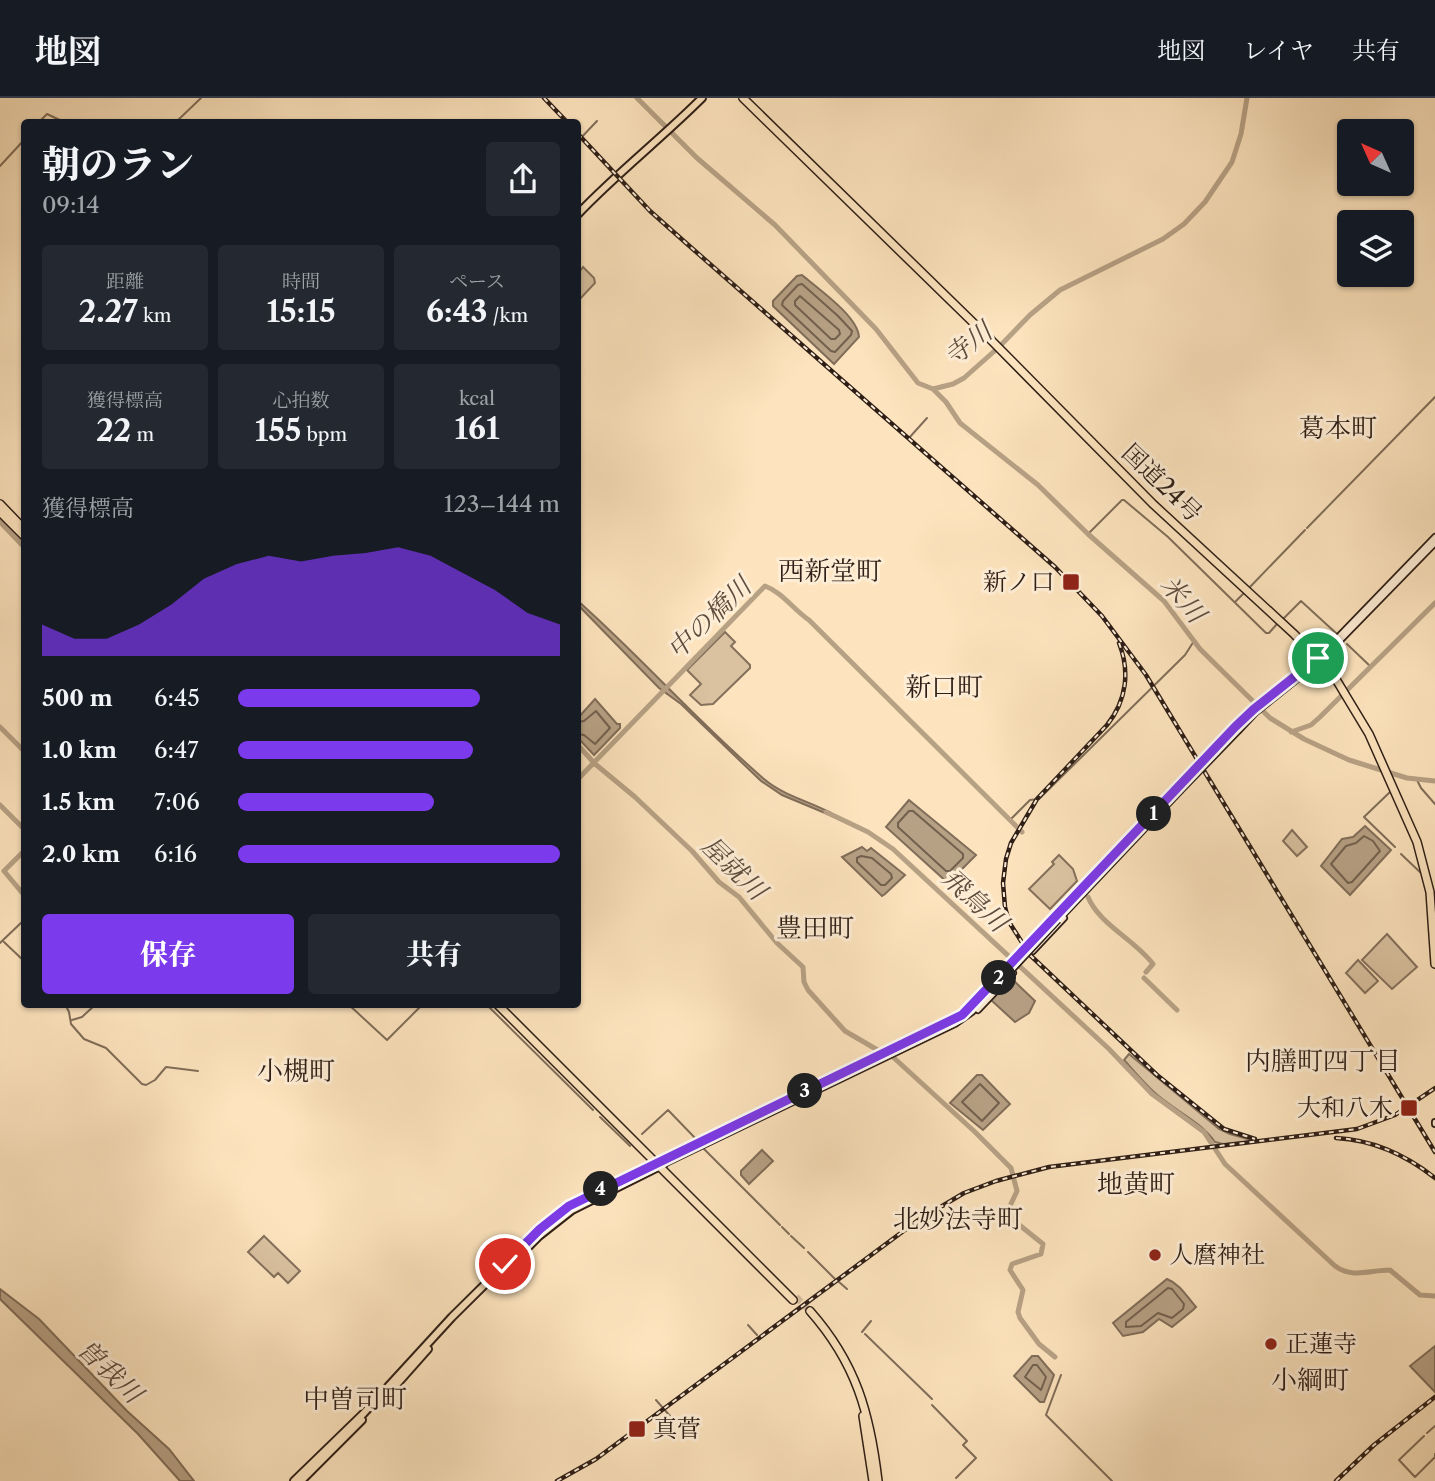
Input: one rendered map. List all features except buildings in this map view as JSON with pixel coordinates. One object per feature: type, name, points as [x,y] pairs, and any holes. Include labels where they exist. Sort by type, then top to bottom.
[{"type":"highway","name":"国道24号","points":[[743,98],[993,341],[1153,504],[1319,659],[1366,728],[1417,842],[1431,899],[1435,964]]},
{"type":"highway","points":[[0,503],[21,525]]},
{"type":"highway","points":[[0,511],[21,532]]},
{"type":"highway","points":[[501,1008],[660,1163]]},
{"type":"highway","points":[[506,1008],[795,1298]]},
{"type":"highway","points":[[808,1312],[833,1339],[856,1382],[871,1429],[875,1481]]},
{"type":"main road","points":[[581,211],[609,181],[663,137],[702,98]]},
{"type":"main road","points":[[1319,659],[1435,537]]},
{"type":"main road","points":[[934,1034],[964,1018],[1237,728],[1319,659],[1435,542]]},
{"type":"main road","points":[[1029,943],[1085,884],[1094,881]]},
{"type":"main road","points":[[1033,951],[1085,896],[1094,881]]},
{"type":"main road","points":[[939,1027],[968,1007],[1006,966]]},
{"type":"main road","points":[[293,1481],[363,1413],[452,1317],[550,1220],[578,1201],[965,1021],[1013,973]]},
{"type":"main road","points":[[301,1481],[390,1392],[454,1320],[552,1224],[581,1203],[962,1015],[992,988]]},
{"type":"shaded area","points":[[583,267],[594,278],[595,283],[581,298]]},
{"type":"shaded area","points":[[725,632],[735,642],[731,646],[750,668],[713,704],[701,705],[690,695],[701,684],[687,670]]},
{"type":"shaded area","points":[[1292,830],[1307,847],[1297,856],[1283,841]]},
{"type":"shaded area","points":[[1059,855],[1073,869],[1077,881],[1050,909],[1029,889],[1054,864],[1052,862]]},
{"type":"shaded area","points":[[1387,934],[1417,967],[1392,989],[1362,960]]},
{"type":"shaded area","points":[[1358,960],[1378,981],[1365,993],[1346,973]]},
{"type":"shaded area","points":[[1129,1054],[1219,1129],[1255,1141],[1223,1144],[1215,1142],[1202,1128],[1147,1085],[1124,1060]]},
{"type":"shaded area","points":[[264,1236],[300,1271],[288,1283],[278,1273],[274,1277],[248,1252]]},
{"type":"water","points":[[802,275],[836,303],[857,329],[859,337],[834,364],[773,306],[773,301],[797,276]]},
{"type":"water","points":[[581,604],[764,779],[788,794],[831,813],[832,816],[782,795],[761,781],[681,704],[659,688],[581,608]]},
{"type":"water","points":[[595,699],[617,724],[620,724],[620,728],[594,755],[581,741],[581,715]]},
{"type":"water","points":[[909,800],[976,855],[948,883],[886,827]]},
{"type":"water","points":[[1365,826],[1391,850],[1350,895],[1321,866],[1342,839],[1353,837]]},
{"type":"water","points":[[862,847],[867,851],[871,848],[905,875],[882,896],[842,857]]},
{"type":"water","points":[[1011,978],[1035,1001],[1029,1013],[1015,1022],[991,1000]]},
{"type":"water","points":[[977,1075],[982,1075],[1010,1104],[983,1130],[950,1103]]},
{"type":"water","points":[[762,1150],[773,1161],[749,1184],[741,1171]]},
{"type":"water","points":[[1167,1279],[1180,1287],[1196,1307],[1172,1327],[1159,1319],[1143,1332],[1123,1336],[1113,1323]]},
{"type":"water","points":[[0,1289],[39,1319],[127,1411],[169,1449],[194,1481],[180,1481],[138,1434],[0,1299]]},
{"type":"water","points":[[1435,1346],[1435,1392],[1410,1366]]},
{"type":"water","points":[[1032,1356],[1038,1356],[1054,1375],[1044,1402],[1040,1402],[1014,1376]]},
{"type":"waterway","points":[[179,119],[201,98]]},
{"type":"waterway","name":"寺川","points":[[637,98],[697,158],[775,225],[876,329],[918,383],[933,389],[964,378],[1060,290],[1163,239],[1184,224],[1205,202],[1232,162],[1241,134],[1247,98]]},
{"type":"waterway","points":[[42,119],[47,114],[58,119]]},
{"type":"waterway","points":[[581,138],[597,121]]},
{"type":"waterway","points":[[0,166],[21,143]]},
{"type":"waterway","name":"米川","points":[[933,389],[960,423],[1038,485],[1088,534],[1164,601],[1200,649],[1270,718],[1304,739],[1349,760],[1407,778],[1435,781]]},
{"type":"waterway","points":[[1307,528],[1435,397]]},
{"type":"waterway","points":[[909,438],[927,418]]},
{"type":"waterway","points":[[1088,534],[1124,500],[1168,537],[1266,633],[1277,624]]},
{"type":"waterway","name":"屋就川","points":[[0,522],[21,544]]},
{"type":"waterway","points":[[1249,588],[1305,530]]},
{"type":"waterway","name":"中の橋川","points":[[581,776],[765,586],[777,592],[809,620],[1022,832]]},
{"type":"waterway","points":[[1236,601],[1244,593]]},
{"type":"waterway","points":[[1283,619],[1301,601],[1337,634]]},
{"type":"waterway","points":[[1291,732],[1311,725],[1320,717],[1435,603]]},
{"type":"waterway","points":[[1010,820],[1030,800],[1039,799],[1185,655],[1194,641]]},
{"type":"waterway","points":[[1347,644],[1371,667]]},
{"type":"waterway","name":"中の橋川","points":[[0,727],[21,748]]},
{"type":"waterway","name":"屋就川","points":[[581,748],[692,851],[719,882],[739,897],[777,943],[803,967],[804,982],[808,990],[845,1031],[881,1052]]},
{"type":"waterway","points":[[1417,780],[1435,804]]},
{"type":"waterway","points":[[1390,792],[1364,817],[1395,847]]},
{"type":"waterway","points":[[0,805],[21,826]]},
{"type":"waterway","name":"飛鳥川","points":[[826,812],[868,832],[893,849],[1109,1049],[1152,1094],[1204,1132],[1225,1164],[1335,1266],[1355,1273],[1390,1270],[1420,1295],[1435,1296]]},
{"type":"waterway","points":[[21,854],[4,871],[21,891]]},
{"type":"waterway","points":[[1401,854],[1423,875]]},
{"type":"waterway","name":"中の橋川","points":[[1088,897],[1100,915],[1153,964],[1146,972]]},
{"type":"waterway","points":[[0,943],[21,923]]},
{"type":"waterway","points":[[4,942],[21,958]]},
{"type":"waterway","name":"中の橋川","points":[[1144,978],[1177,1010]]},
{"type":"waterway","points":[[67,1008],[71,1024],[84,1039],[106,1048],[142,1084],[146,1085],[155,1080],[166,1067],[198,1071]]},
{"type":"waterway","points":[[72,1020],[82,1017],[92,1008]]},
{"type":"waterway","points":[[352,1008],[387,1040],[419,1008]]},
{"type":"waterway","points":[[490,1008],[593,1110]]},
{"type":"waterway","name":"屋就川","points":[[893,1057],[1011,1168],[1017,1191],[1009,1208],[1012,1219],[1043,1244],[1041,1254],[1012,1264],[1010,1270],[1023,1290],[1018,1312],[1039,1344],[1055,1357]]},
{"type":"waterway","points":[[642,1134],[668,1110],[697,1140]]},
{"type":"waterway","points":[[600,1117],[630,1146]]},
{"type":"waterway","points":[[704,1149],[780,1225]]},
{"type":"waterway","points":[[782,1227],[789,1234]]},
{"type":"waterway","points":[[791,1236],[804,1248]]},
{"type":"waterway","points":[[808,1252],[835,1279]]},
{"type":"waterway","points":[[839,1282],[847,1289]]},
{"type":"waterway","points":[[862,1332],[871,1321]]},
{"type":"waterway","points":[[748,1325],[757,1335]]},
{"type":"waterway","points":[[865,1334],[932,1399]]},
{"type":"waterway","points":[[1061,1375],[1046,1415],[1112,1481]]},
{"type":"waterway","points":[[656,1400],[670,1416]]},
{"type":"waterway","points":[[932,1405],[967,1441],[963,1445],[976,1458],[956,1478]]},
{"type":"waterway","points":[[1427,1433],[1435,1426]]},
{"type":"waterway","points":[[1424,1436],[1399,1460],[1415,1477],[1435,1454]]},
{"type":"tunnel","points":[[796,1297],[810,1311]]},
{"type":"railway","points":[[544,98],[564,119]]},
{"type":"railway","points":[[581,137],[650,211],[1055,567],[1102,616],[1146,675],[1435,1152]]},
{"type":"railway","points":[[1119,643],[1125,664],[1125,685],[1119,706],[1107,725],[1037,799],[1011,843],[1003,883],[1009,922],[1030,955],[1157,1075],[1224,1129],[1255,1139]]},
{"type":"railway","points":[[557,1481],[596,1459],[917,1221],[964,1193],[996,1181],[1049,1167],[1357,1129],[1395,1115],[1435,1088]]},
{"type":"railway","points":[[1336,1138],[1376,1145],[1412,1162],[1435,1178]]},
{"type":"railway","points":[[1336,1481],[1374,1445],[1435,1397]]},
{"type":"place","name":"新ノ口","points":[[1071,582]]},
{"type":"place","name":"大和八木","points":[[1409,1108]]},
{"type":"place","name":"人麿神社","points":[[1155,1255]]},
{"type":"place","name":"正蓮寺","points":[[1271,1344]]},
{"type":"place","name":"真菅","points":[[637,1429]]},
{"type":"district","name":"葛本町","points":[[1338,428]]},
{"type":"district","name":"西新堂町","points":[[830,571]]},
{"type":"district","name":"新口町","points":[[944,687]]},
{"type":"district","name":"豊田町","points":[[815,928]]},
{"type":"district","name":"内膳町四丁目","points":[[1323,1061]]},
{"type":"district","name":"小槻町","points":[[296,1071]]},
{"type":"district","name":"地黄町","points":[[1136,1184]]},
{"type":"district","name":"北妙法寺町","points":[[958,1219]]},
{"type":"district","name":"小綱町","points":[[1310,1380]]},
{"type":"district","name":"中曽司町","points":[[355,1399]]},
{"type":"route","points":[[505,1264],[557,1214],[587,1196],[962,1015],[1235,727],[1318,658]]},
{"type":"water label","name":"曽我川","points":[[110,1371]]}]
